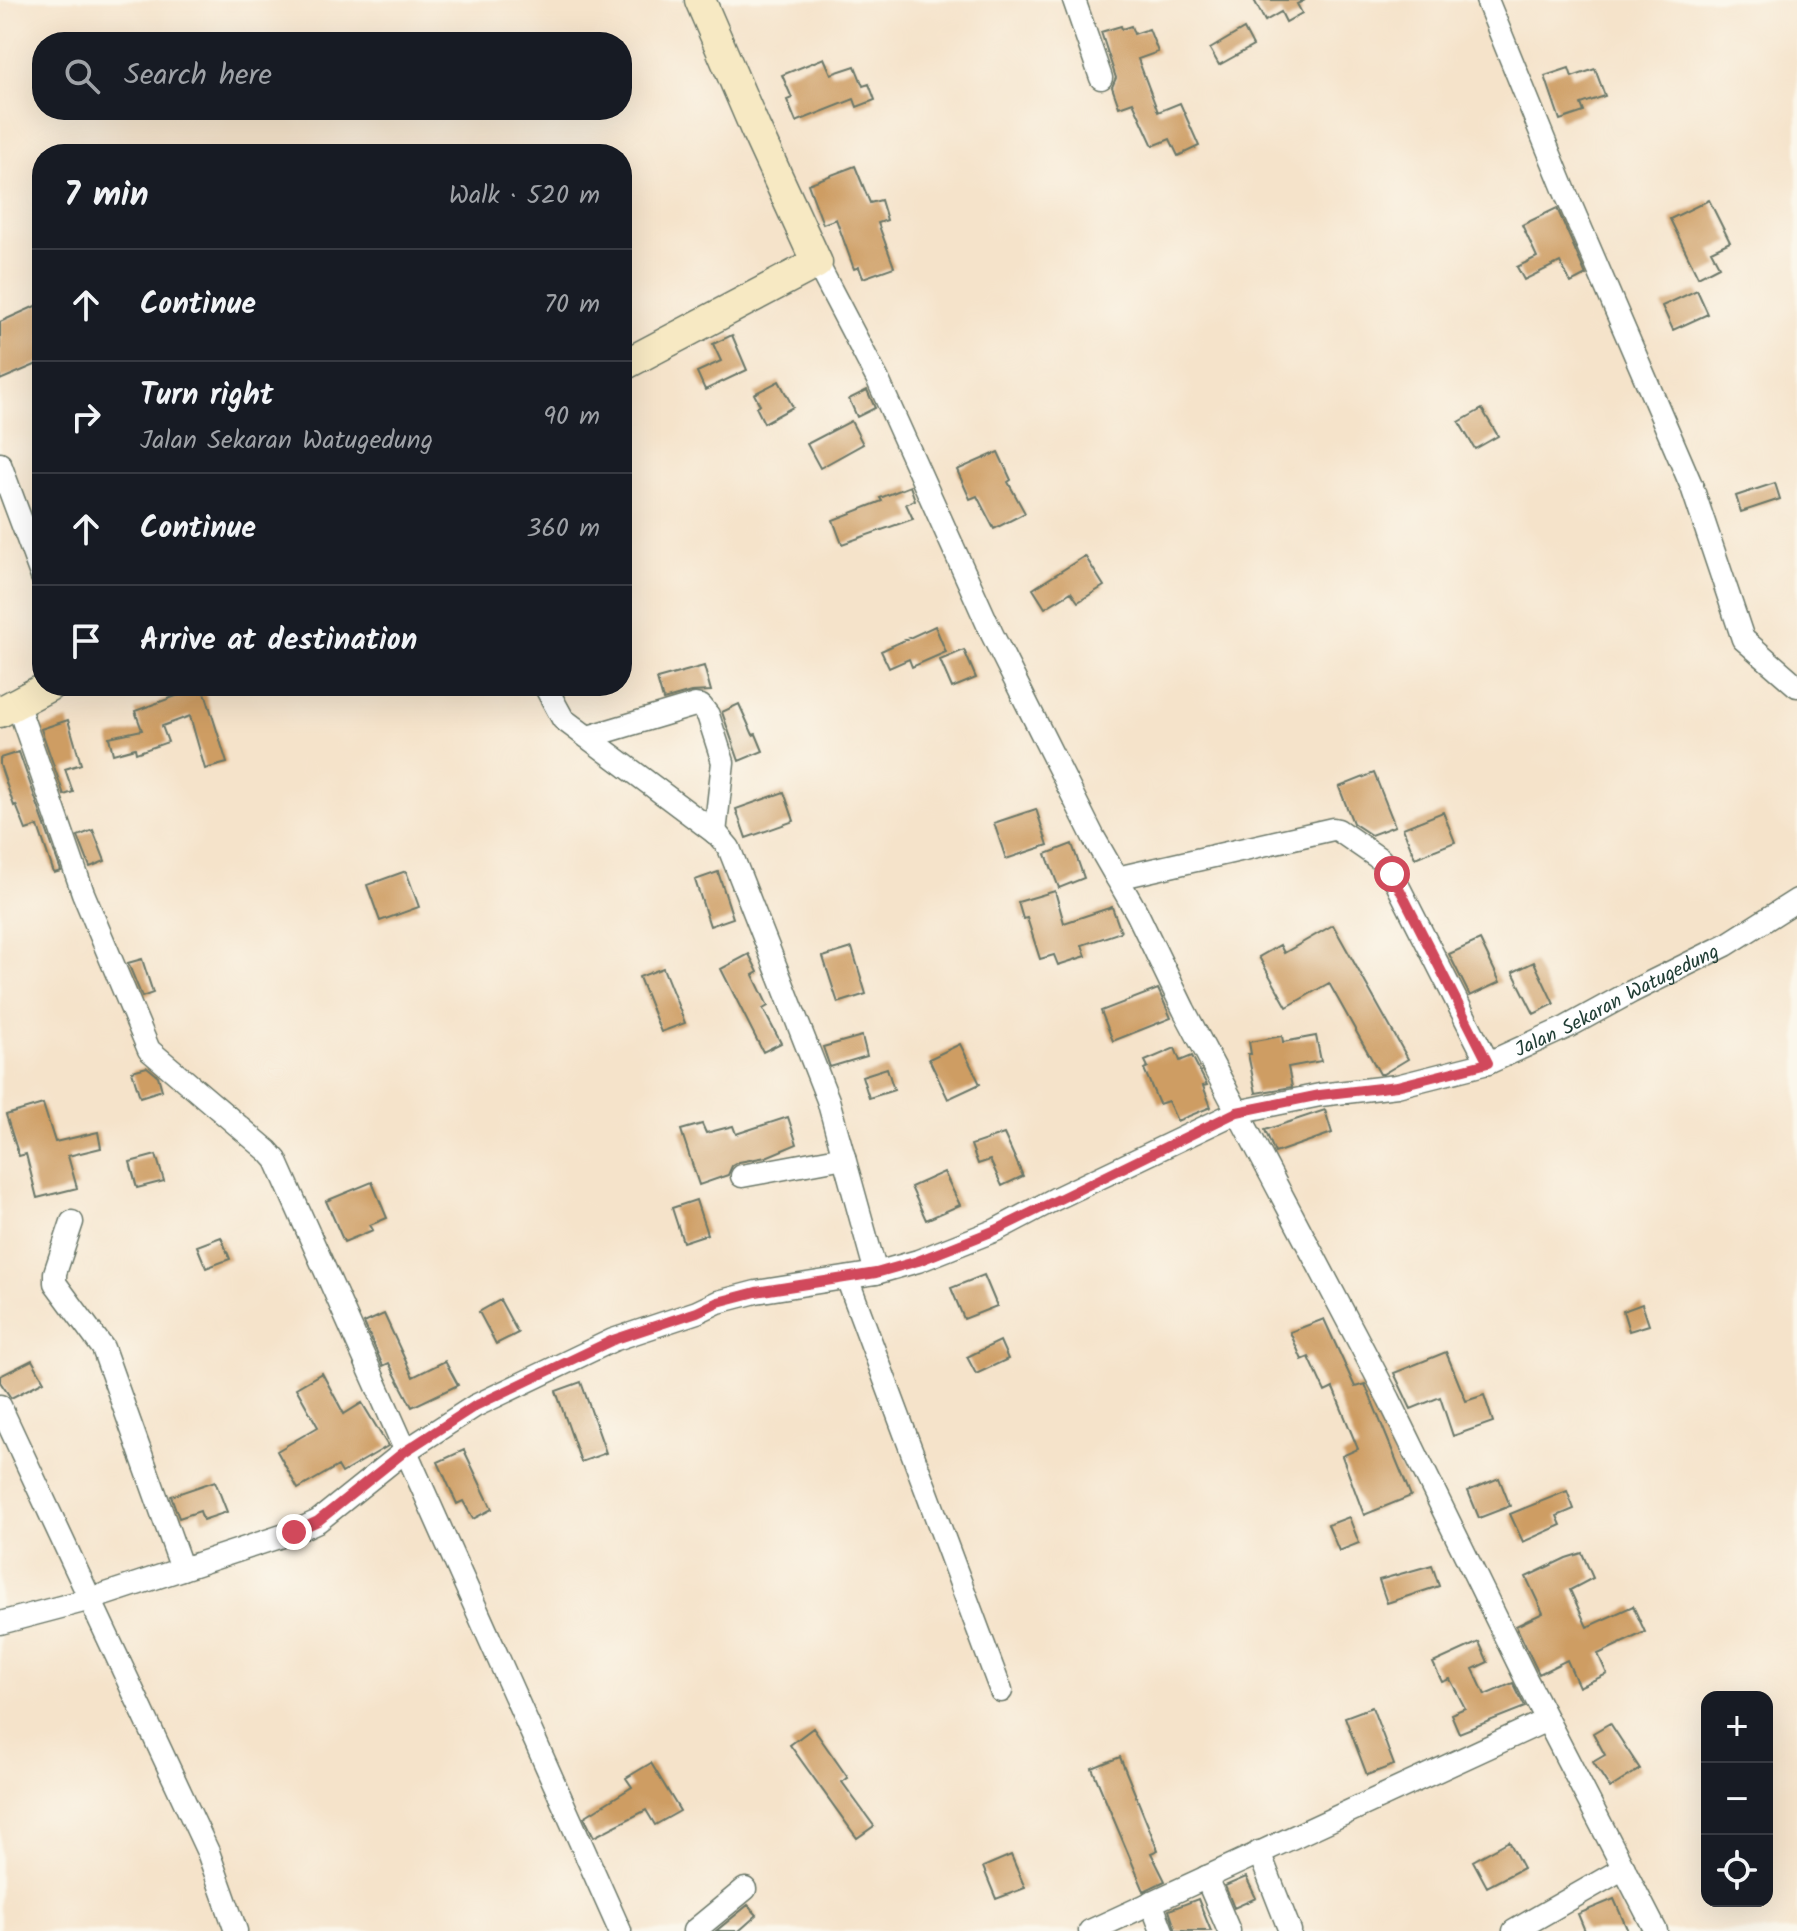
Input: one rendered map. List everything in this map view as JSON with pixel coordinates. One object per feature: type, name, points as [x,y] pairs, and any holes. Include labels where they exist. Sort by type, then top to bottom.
[{"type":"street","points":[[700,0],[817,263],[878,380],[992,634],[1237,1112],[1389,1399],[1547,1720],[1656,1931]]},
{"type":"street","points":[[1074,0],[1101,78]]},
{"type":"street","points":[[1487,0],[1566,194],[1692,487],[1743,639],[1797,686]]},
{"type":"street","points":[[632,361],[817,263]]},
{"type":"street","points":[[0,464],[32,550]]},
{"type":"street","points":[[32,695],[9,708],[149,1050],[276,1160],[620,1931]]},
{"type":"street","points":[[550,696],[558,714],[715,833],[729,848],[828,1100],[876,1273]]},
{"type":"street","points":[[588,737],[701,706],[708,715],[723,762],[715,833]]},
{"type":"street","points":[[1117,878],[1338,830],[1380,859],[1392,874],[1488,1063]]},
{"type":"street","name":"Jalan Sekaran Watugedung","points":[[0,1623],[91,1599],[294,1532],[318,1521],[404,1452],[475,1406],[613,1340],[718,1302],[756,1292],[876,1273],[918,1261],[996,1230],[1237,1112],[1320,1095],[1397,1086],[1488,1063],[1567,1027],[1726,945],[1797,900]]},
{"type":"street","points":[[742,1176],[844,1157]]},
{"type":"street","points":[[72,1222],[55,1283],[103,1348],[182,1569]]},
{"type":"street","points":[[847,1278],[1001,1691]]},
{"type":"street","points":[[0,1406],[208,1852],[236,1931]]},
{"type":"street","points":[[1090,1931],[1114,1926],[1151,1902],[1547,1720]]},
{"type":"street","points":[[1259,1852],[1290,1931]]},
{"type":"street","points":[[1514,1931],[1624,1868]]},
{"type":"street","points":[[1206,1877],[1229,1931]]},
{"type":"street","points":[[694,1931],[745,1889]]},
{"type":"street","points":[[1151,1902],[1162,1931]]},
{"type":"building","points":[[1254,0],[1305,0],[1297,4],[1302,13],[1286,22],[1281,12],[1265,21]]},
{"type":"building","points":[[1121,26],[1122,29],[1131,26],[1134,34],[1149,29],[1158,52],[1138,59],[1158,112],[1180,103],[1199,146],[1178,156],[1170,139],[1153,146],[1133,102],[1119,107],[1112,87],[1116,78],[1101,32]]},
{"type":"building","points":[[1244,29],[1253,46],[1219,65],[1210,49]]},
{"type":"building","points":[[824,58],[831,74],[855,66],[863,86],[869,84],[875,100],[857,107],[854,99],[796,122],[787,100],[792,98],[782,75]]},
{"type":"building","points":[[1569,68],[1572,77],[1595,69],[1605,96],[1581,104],[1584,112],[1560,120],[1545,76]]},
{"type":"building","points":[[855,166],[870,203],[881,200],[887,220],[878,223],[894,267],[863,278],[859,267],[854,269],[836,219],[823,224],[808,184]]},
{"type":"building","points":[[1709,200],[1730,242],[1711,251],[1719,266],[1698,277],[1670,219]]},
{"type":"building","points":[[1557,208],[1586,275],[1571,283],[1560,262],[1524,280],[1517,267],[1537,257],[1522,225]]},
{"type":"building","points":[[1697,290],[1708,314],[1673,330],[1662,306]]},
{"type":"building","points":[[32,308],[32,366],[0,380],[0,322]]},
{"type":"building","points":[[732,335],[747,370],[705,390],[697,372],[721,361],[713,344]]},
{"type":"building","points":[[779,381],[793,407],[764,423],[754,394]]},
{"type":"building","points":[[867,390],[875,408],[857,417],[849,399]]},
{"type":"building","points":[[1482,409],[1498,436],[1475,449],[1459,422]]},
{"type":"building","points":[[851,421],[863,444],[820,468],[807,444]]},
{"type":"building","points":[[998,452],[1011,480],[1008,482],[1025,513],[994,529],[977,496],[970,499],[957,470]]},
{"type":"building","points":[[1775,483],[1780,499],[1741,512],[1736,496]]},
{"type":"building","points":[[910,486],[915,500],[906,504],[913,519],[842,544],[833,520],[882,501],[880,498]]},
{"type":"building","points":[[1085,556],[1104,586],[1078,602],[1071,592],[1045,608],[1033,589]]},
{"type":"building","points":[[935,626],[946,652],[912,667],[909,659],[889,668],[881,651]]},
{"type":"building","points":[[964,650],[976,678],[952,688],[940,660]]},
{"type":"building","points":[[704,666],[711,691],[691,692],[663,700],[657,679]]},
{"type":"building","points":[[176,696],[206,696],[227,763],[205,769],[190,716],[162,726],[168,742],[136,753],[135,748],[113,754],[109,737],[142,730],[135,711]]},
{"type":"building","points":[[739,704],[763,751],[739,761],[722,712]]},
{"type":"building","points":[[68,720],[81,764],[65,769],[73,792],[64,795],[41,729]]},
{"type":"building","points":[[19,752],[61,871],[54,873],[38,826],[26,830],[14,806],[0,758]]},
{"type":"building","points":[[1374,773],[1395,826],[1371,835],[1353,823],[1339,787]]},
{"type":"building","points":[[784,792],[794,821],[746,838],[736,809]]},
{"type":"building","points":[[1036,809],[1048,845],[1006,859],[994,823]]},
{"type":"building","points":[[1443,812],[1455,842],[1415,858],[1403,828]]},
{"type":"building","points":[[93,830],[105,861],[90,867],[78,836]]},
{"type":"building","points":[[1072,844],[1084,878],[1059,888],[1046,854]]},
{"type":"building","points":[[406,871],[419,907],[380,921],[367,885]]},
{"type":"building","points":[[718,872],[733,918],[710,926],[695,880]]},
{"type":"building","points":[[1055,891],[1064,923],[1112,907],[1121,932],[1082,945],[1086,956],[1058,965],[1054,955],[1040,959],[1027,918],[1023,919],[1018,902]]},
{"type":"building","points":[[1333,925],[1408,1059],[1383,1074],[1380,1074],[1329,983],[1287,1007],[1259,957],[1280,945],[1284,953]]},
{"type":"building","points":[[1480,940],[1500,982],[1470,996],[1449,954]]},
{"type":"building","points":[[852,948],[866,994],[838,1003],[823,957]]},
{"type":"building","points":[[749,954],[758,972],[753,975],[768,1006],[763,1009],[781,1043],[763,1052],[721,969]]},
{"type":"building","points":[[142,959],[153,993],[142,997],[128,963]]},
{"type":"building","points":[[1534,962],[1554,1004],[1534,1014],[1513,972]]},
{"type":"building","points":[[663,968],[685,1023],[661,1032],[639,977]]},
{"type":"building","points":[[1158,989],[1171,1018],[1113,1041],[1101,1011]]},
{"type":"building","points":[[862,1036],[867,1056],[830,1067],[823,1047]]},
{"type":"building","points":[[1282,1036],[1283,1042],[1316,1036],[1321,1061],[1288,1067],[1292,1087],[1256,1093],[1248,1054],[1251,1054],[1249,1042]]},
{"type":"building","points":[[960,1044],[980,1084],[948,1099],[929,1059]]},
{"type":"building","points":[[1175,1048],[1180,1061],[1192,1056],[1207,1085],[1203,1086],[1211,1107],[1177,1121],[1168,1101],[1159,1104],[1144,1069],[1148,1067],[1145,1061]]},
{"type":"building","points":[[147,1067],[158,1076],[162,1090],[140,1097],[132,1071]]},
{"type":"building","points":[[887,1068],[894,1090],[869,1098],[862,1076]]},
{"type":"building","points":[[43,1104],[55,1142],[98,1132],[101,1148],[68,1156],[77,1188],[37,1198],[26,1154],[19,1156],[6,1115]]},
{"type":"building","points":[[1325,1110],[1332,1133],[1275,1153],[1265,1130]]},
{"type":"building","points":[[788,1117],[797,1144],[766,1157],[739,1162],[732,1166],[728,1175],[699,1185],[681,1130],[702,1124],[706,1133],[733,1126],[736,1134]]},
{"type":"building","points":[[1004,1134],[1023,1176],[1002,1186],[990,1160],[978,1164],[971,1145]]},
{"type":"building","points":[[156,1155],[164,1181],[137,1188],[130,1162]]},
{"type":"building","points":[[944,1172],[960,1205],[926,1220],[911,1187]]},
{"type":"building","points":[[372,1182],[387,1218],[370,1225],[373,1230],[344,1242],[326,1201]]},
{"type":"building","points":[[696,1200],[707,1234],[683,1242],[672,1208]]},
{"type":"building","points":[[221,1237],[230,1259],[206,1268],[197,1246]]},
{"type":"building","points":[[984,1275],[997,1306],[964,1319],[951,1288]]},
{"type":"building","points":[[500,1300],[518,1333],[496,1344],[479,1312]]},
{"type":"building","points":[[1642,1304],[1649,1325],[1629,1331],[1623,1311]]},
{"type":"building","points":[[384,1314],[413,1377],[445,1361],[458,1385],[412,1407],[389,1363],[383,1366],[364,1323]]},
{"type":"building","points":[[1324,1319],[1355,1387],[1365,1384],[1411,1496],[1364,1515],[1342,1456],[1358,1449],[1333,1388],[1325,1392],[1309,1357],[1302,1360],[1290,1332]]},
{"type":"building","points":[[1000,1341],[1008,1359],[976,1374],[967,1357]]},
{"type":"building","points":[[1446,1352],[1466,1401],[1484,1395],[1493,1422],[1453,1436],[1440,1397],[1411,1409],[1394,1373]]},
{"type":"building","points":[[32,1360],[44,1381],[11,1398],[0,1382],[0,1376]]},
{"type":"building","points":[[322,1373],[344,1414],[362,1403],[388,1446],[342,1473],[338,1466],[298,1489],[277,1451],[318,1427],[296,1388]]},
{"type":"building","points":[[581,1382],[606,1453],[581,1462],[556,1391]]},
{"type":"building","points":[[464,1450],[492,1509],[473,1519],[463,1501],[457,1504],[438,1462]]},
{"type":"building","points":[[1499,1478],[1510,1506],[1479,1518],[1468,1491]]},
{"type":"building","points":[[215,1481],[227,1512],[203,1520],[200,1511],[179,1518],[171,1496]]},
{"type":"building","points":[[1567,1491],[1574,1509],[1557,1516],[1561,1525],[1523,1542],[1510,1514]]},
{"type":"building","points":[[1349,1517],[1359,1543],[1339,1551],[1328,1525]]},
{"type":"building","points":[[1582,1553],[1593,1578],[1570,1590],[1587,1627],[1633,1606],[1645,1632],[1598,1654],[1607,1674],[1579,1687],[1567,1660],[1539,1674],[1516,1626],[1543,1613],[1526,1577]]},
{"type":"building","points":[[1432,1565],[1439,1586],[1387,1603],[1379,1580]]},
{"type":"building","points":[[1479,1642],[1488,1662],[1473,1669],[1485,1695],[1513,1683],[1525,1707],[1459,1733],[1451,1714],[1465,1708],[1450,1679],[1442,1682],[1433,1663]]},
{"type":"building","points":[[1372,1707],[1394,1765],[1367,1775],[1345,1717]]},
{"type":"building","points":[[1610,1723],[1640,1769],[1610,1788],[1593,1762],[1605,1755],[1593,1733]]},
{"type":"building","points":[[813,1728],[848,1778],[842,1782],[874,1826],[857,1838],[790,1745]]},
{"type":"building","points":[[1120,1757],[1158,1850],[1151,1853],[1165,1881],[1144,1891],[1092,1768]]},
{"type":"building","points":[[651,1763],[680,1811],[655,1825],[646,1810],[594,1837],[584,1817],[632,1787],[626,1778]]},
{"type":"building","points":[[1509,1841],[1523,1868],[1487,1887],[1473,1861]]},
{"type":"building","points":[[1011,1855],[1025,1888],[996,1899],[983,1867]]},
{"type":"building","points":[[1246,1877],[1256,1898],[1234,1908],[1225,1886]]},
{"type":"building","points":[[1198,1899],[1211,1931],[1176,1931],[1169,1910]]},
{"type":"building","points":[[1614,1899],[1628,1931],[1585,1931],[1578,1914]]},
{"type":"building","points":[[748,1905],[757,1915],[739,1931],[716,1931]]},
{"type":"route","points":[[294,1532],[318,1521],[404,1452],[475,1406],[613,1340],[718,1302],[756,1292],[876,1273],[918,1261],[996,1230],[1237,1112],[1320,1095],[1397,1086],[1488,1063],[1392,874]]}]
